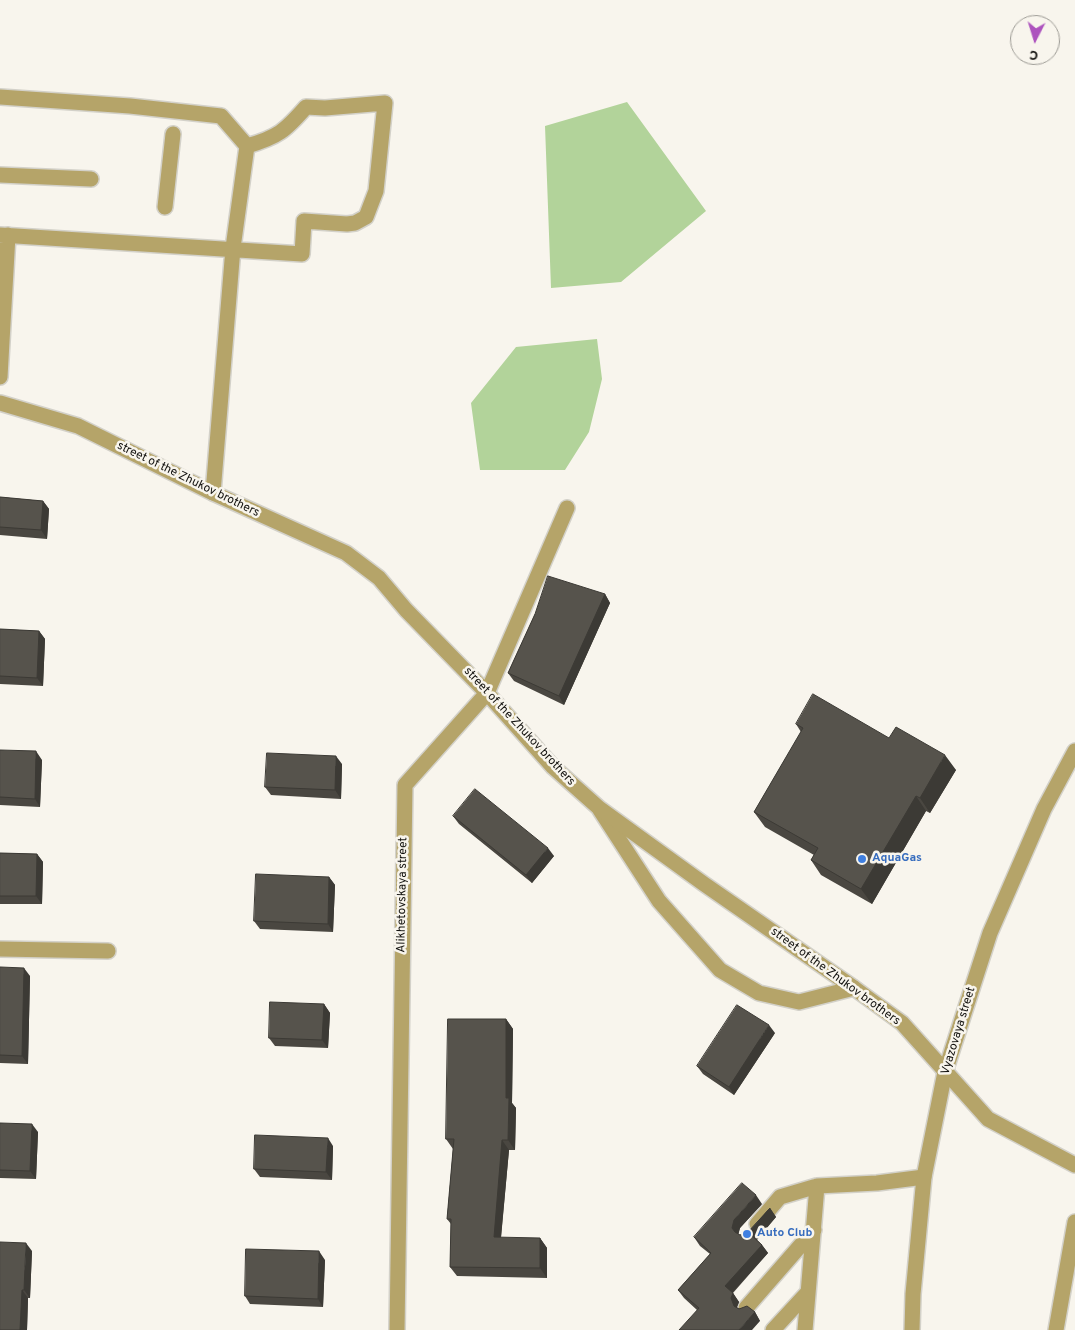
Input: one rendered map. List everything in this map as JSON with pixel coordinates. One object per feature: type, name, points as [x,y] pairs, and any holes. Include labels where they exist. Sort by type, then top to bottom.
[{"type":"street","points":[[0,97],[130,106],[221,116],[247,146],[233,248],[213,493]]},
{"type":"street","points":[[0,377],[4,235],[233,248],[302,254],[304,221],[347,224],[354,223],[366,216],[376,191],[385,102],[325,108],[306,107],[289,127],[279,135],[247,146]]},
{"type":"street","points":[[165,207],[173,134]]},
{"type":"street","points":[[0,174],[91,180]]},
{"type":"street","name":"street of the Zhukov brothers","points":[[0,403],[78,426],[213,493],[346,553],[379,578],[406,610],[487,693],[553,767],[599,808],[902,1023],[988,1119],[1075,1165]]},
{"type":"street","name":"Alikhetovskaya street","points":[[397,1330],[405,786],[487,693],[567,508]]},
{"type":"street","name":"Vyazovaya street","points":[[912,1330],[913,1294],[924,1177],[945,1072],[990,933],[1044,809],[1075,751]]},
{"type":"street","points":[[599,808],[659,901],[720,970],[759,993],[799,1002],[854,988]]},
{"type":"street","points":[[0,949],[108,951]]},
{"type":"street","points":[[747,1234],[780,1197],[817,1186],[877,1183],[924,1177]]},
{"type":"street","points":[[805,1330],[817,1186]]},
{"type":"street","points":[[1056,1330],[1075,1222]]},
{"type":"street","points":[[746,1308],[814,1230]]},
{"type":"street","points":[[773,1330],[808,1292]]},
{"type":"green space","points":[[627,102],[706,211],[621,282],[551,288],[545,126]]},
{"type":"green space","points":[[597,339],[602,379],[589,432],[565,470],[480,470],[471,403],[516,347]]},
{"type":"building","points":[[0,497],[43,501],[41,530],[0,527]]},
{"type":"building","points":[[548,576],[605,594],[559,696],[508,673],[535,614]]},
{"type":"building","points":[[0,629],[39,631],[37,678],[0,676]]},
{"type":"building","points":[[813,694],[889,738],[896,727],[945,755],[920,798],[916,796],[861,889],[811,860],[818,848],[754,812],[803,728],[796,724]]},
{"type":"building","points":[[0,750],[36,751],[35,799],[0,797]]},
{"type":"building","points":[[267,753],[336,756],[335,790],[265,787]]},
{"type":"building","points":[[475,789],[548,848],[526,875],[453,816]]},
{"type":"building","points":[[0,853],[37,854],[36,896],[0,896]]},
{"type":"building","points":[[256,874],[329,877],[328,924],[254,921]]},
{"type":"building","points":[[0,967],[24,968],[22,1056],[0,1055]]},
{"type":"building","points":[[270,1002],[324,1004],[322,1040],[269,1038]]},
{"type":"building","points":[[737,1005],[769,1025],[729,1087],[697,1066]]},
{"type":"building","points":[[448,1019],[506,1019],[506,1098],[509,1098],[508,1140],[502,1140],[494,1237],[540,1238],[540,1268],[450,1267],[451,1219],[447,1219],[454,1139],[446,1139]]},
{"type":"building","points":[[0,1123],[32,1124],[30,1171],[0,1170]]},
{"type":"building","points":[[255,1135],[328,1138],[326,1172],[254,1169]]},
{"type":"building","points":[[742,1183],[756,1195],[734,1220],[732,1228],[735,1232],[740,1235],[748,1232],[770,1208],[749,1233],[762,1245],[725,1286],[733,1293],[731,1298],[734,1306],[739,1309],[747,1306],[755,1312],[739,1330],[679,1330],[699,1308],[678,1290],[711,1253],[694,1237]]},
{"type":"building","points":[[0,1242],[26,1243],[20,1330],[0,1330]]},
{"type":"building","points":[[246,1249],[319,1251],[318,1299],[245,1296]]},
{"type":"place","name":"AquaGas","points":[[862,859]]},
{"type":"place","name":"Auto Club","points":[[747,1234]]}]
